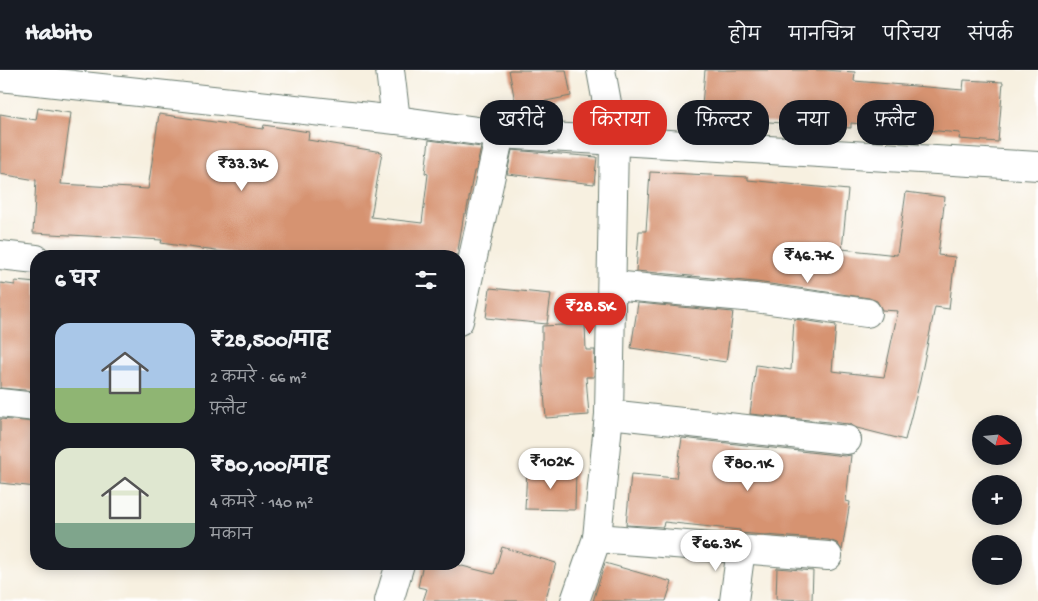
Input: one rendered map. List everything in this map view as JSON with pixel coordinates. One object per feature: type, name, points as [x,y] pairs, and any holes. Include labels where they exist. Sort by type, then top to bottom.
[{"type":"street","points":[[390,70],[396,120]]},
{"type":"street","points":[[601,70],[606,100]]},
{"type":"street","points":[[0,78],[396,120],[480,131]]},
{"type":"street","points":[[667,144],[1038,166]]},
{"type":"street","points":[[465,285],[497,145]]},
{"type":"street","points":[[575,601],[597,538],[609,414],[614,145]]},
{"type":"street","points":[[0,255],[30,258]]},
{"type":"street","points":[[612,285],[755,298],[867,312]]},
{"type":"street","points":[[0,403],[30,406]]},
{"type":"street","points":[[609,414],[847,440]]},
{"type":"street","points":[[597,538],[828,556]]},
{"type":"street","points":[[734,601],[741,549]]},
{"type":"street","points":[[389,601],[398,570]]},
{"type":"building","points":[[509,70],[566,70],[571,96],[551,100],[515,100]]},
{"type":"building","points":[[705,70],[824,70],[855,72],[854,81],[963,90],[964,80],[1003,82],[998,142],[959,139],[960,133],[934,131],[934,100],[857,100],[857,124],[851,123],[851,128],[847,128],[847,100],[779,100],[779,123],[769,122],[769,100],[702,100]]},
{"type":"building","points":[[38,108],[71,113],[61,184],[148,189],[159,114],[263,129],[264,125],[309,132],[308,140],[382,152],[371,217],[422,223],[428,174],[425,173],[429,140],[481,147],[476,171],[474,171],[466,214],[464,214],[458,250],[209,250],[161,243],[162,240],[33,233],[36,180],[0,174],[0,114],[36,120]]},
{"type":"building","points":[[512,150],[597,157],[594,184],[507,174]]},
{"type":"building","points":[[650,172],[748,177],[748,180],[848,190],[842,249],[897,255],[906,192],[945,197],[938,255],[955,257],[949,309],[935,307],[920,381],[905,440],[857,428],[849,424],[750,414],[756,365],[791,370],[794,319],[836,325],[832,371],[884,377],[898,311],[882,310],[877,301],[869,298],[756,282],[636,271],[639,231],[646,231]]},
{"type":"building","points":[[15,281],[30,282],[30,390],[0,388],[0,283],[15,285]]},
{"type":"building","points":[[490,288],[551,294],[547,324],[486,318]]},
{"type":"building","points":[[638,303],[733,312],[726,362],[631,348]]},
{"type":"building","points":[[585,324],[586,350],[595,350],[594,377],[586,377],[589,415],[546,418],[542,368],[542,326]]},
{"type":"building","points":[[0,419],[30,422],[30,486],[0,483]]},
{"type":"building","points":[[682,438],[845,456],[851,455],[846,501],[850,502],[842,550],[837,543],[829,540],[740,533],[740,530],[664,522],[663,527],[626,525],[631,474],[676,478]]},
{"type":"building","points":[[527,469],[576,470],[575,510],[525,509]]},
{"type":"building","points":[[502,547],[556,563],[545,601],[423,601],[427,589],[418,587],[422,570],[465,570],[465,567],[494,574]]},
{"type":"building","points":[[605,563],[672,582],[666,601],[593,601]]},
{"type":"building","points":[[777,568],[813,571],[812,600],[776,599]]}]
